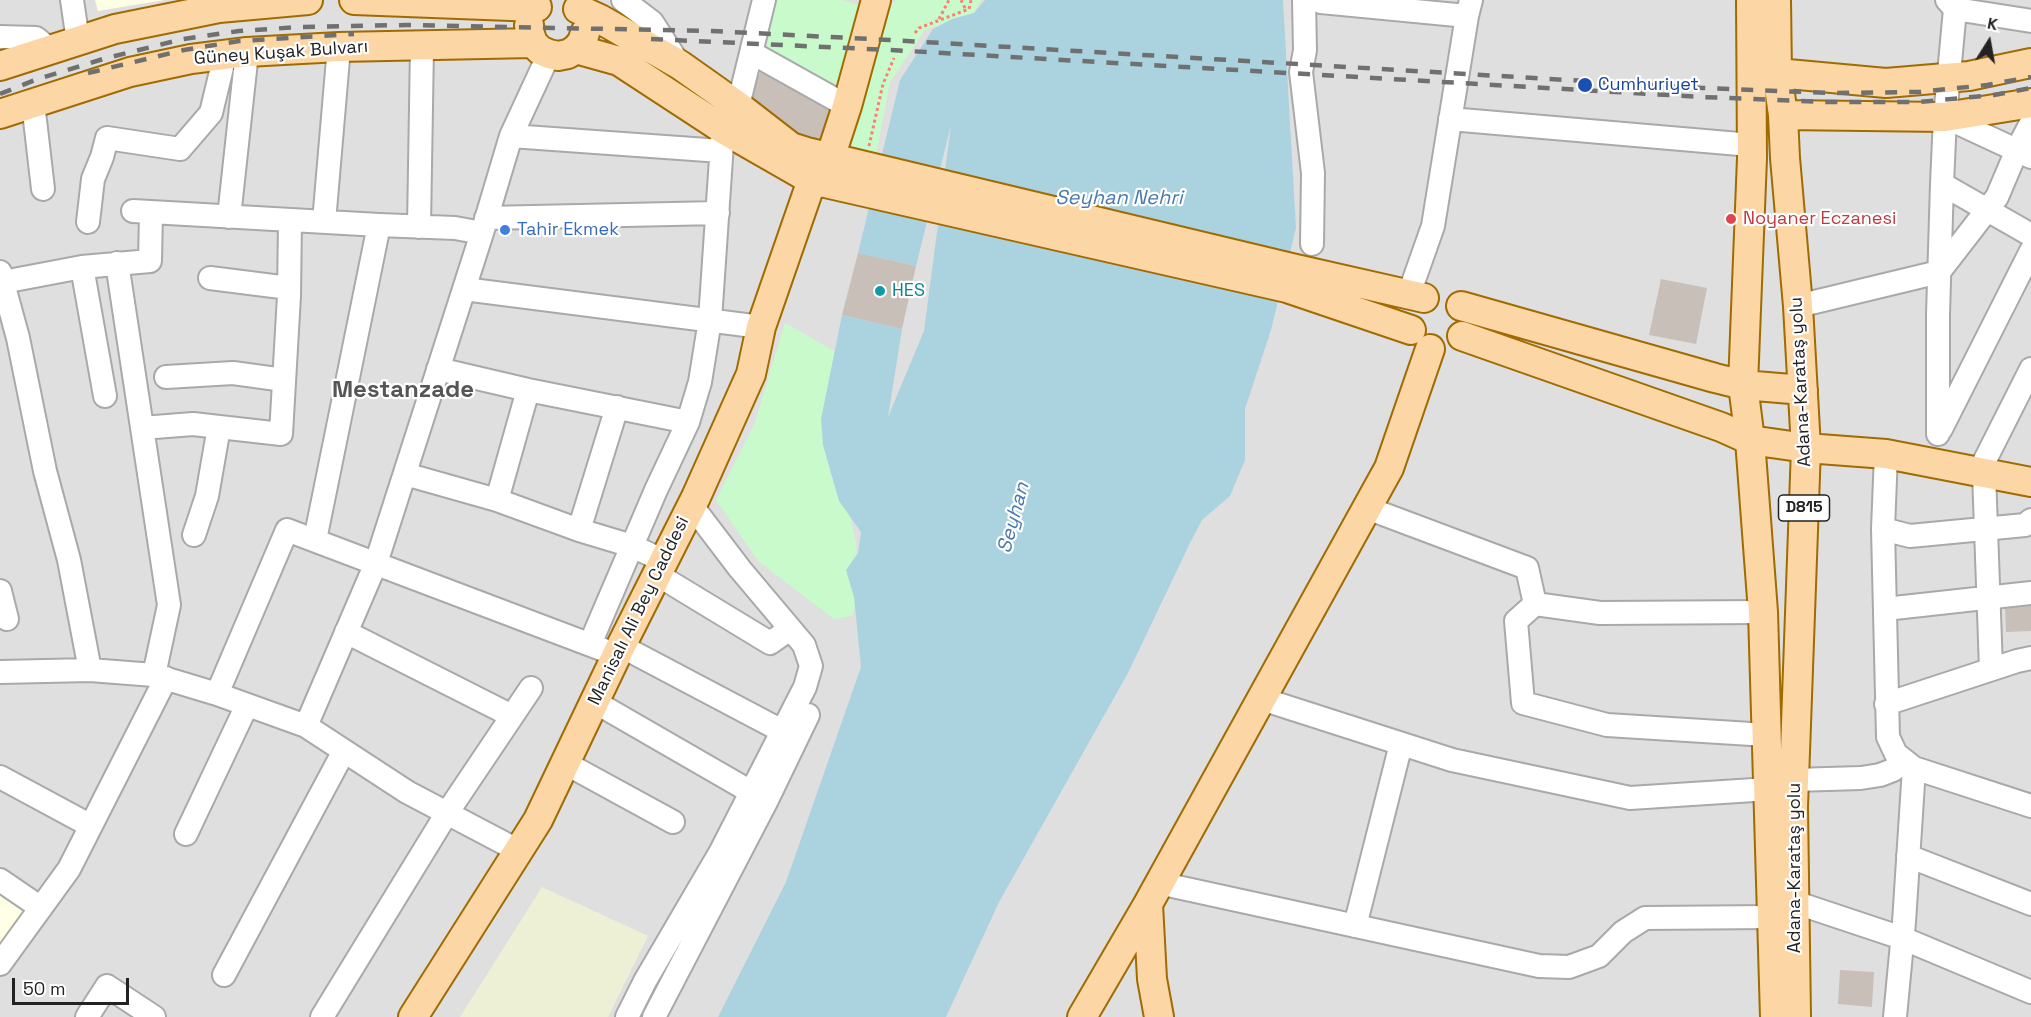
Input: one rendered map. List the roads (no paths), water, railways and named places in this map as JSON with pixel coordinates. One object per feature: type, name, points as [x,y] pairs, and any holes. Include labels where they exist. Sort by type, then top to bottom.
[{"type":"main road","points":[[0,66],[115,29],[219,8],[300,0]]},
{"type":"main road","points":[[354,0],[558,3],[600,19],[680,65],[727,129],[812,180],[872,173]]},
{"type":"main road","points":[[812,180],[830,158],[876,0]]},
{"type":"main road","name":"Adana-Karataş yolu","points":[[1751,0],[1751,145],[1743,385],[1750,440],[1763,612],[1767,735],[1781,785]]},
{"type":"main road","name":"Adana-Karataş yolu","points":[[1775,1017],[1783,909],[1781,785],[1806,448],[1798,306],[1783,115],[1777,73],[1776,0]]},
{"type":"main road","points":[[558,3],[583,16],[585,33],[582,42],[552,49],[530,34],[529,24],[532,15],[558,3]]},
{"type":"main road","name":"Güney Kuşak Bulvarı","points":[[0,114],[130,72],[191,59],[339,46],[422,46],[552,49],[619,61],[727,129]]},
{"type":"main road","points":[[1777,73],[1886,83],[1969,76],[2031,63]]},
{"type":"main road","points":[[1783,115],[1945,117],[2031,102]]},
{"type":"main road","points":[[727,129],[830,158],[872,173],[1289,278],[1417,296],[1440,294],[1455,300],[1461,306],[1466,321],[1462,336],[1449,348],[1440,350],[1289,278]]},
{"type":"main road","name":"Manisalı Ali Bey Caddesi","points":[[413,1017],[538,820],[619,650],[692,506],[751,374],[761,327],[812,180]]},
{"type":"main road","points":[[1082,1017],[1153,894],[1389,468],[1421,340],[1410,321],[1417,296]]},
{"type":"main road","points":[[1461,306],[1743,385],[1803,390]]},
{"type":"main road","points":[[1462,336],[1720,427],[1750,440],[1806,448],[1886,454],[2031,482]]},
{"type":"main road","points":[[1153,894],[1152,979],[1159,1017]]},
{"type":"main road","name":"Adana-Karataş yolu","points":[[1783,909],[1796,1017]]},
{"type":"street","points":[[72,0],[78,41]]},
{"type":"street","points":[[623,0],[652,22],[680,65]]},
{"type":"street","points":[[590,644],[688,422],[700,382],[710,320],[727,129],[752,53],[764,0]]},
{"type":"street","points":[[1312,244],[1313,173],[1301,72],[1312,1],[1469,8],[1433,226],[1417,296]]},
{"type":"street","points":[[1938,434],[1939,272],[1951,4],[2031,21]]},
{"type":"street","points":[[0,37],[36,38],[46,51]]},
{"type":"street","points":[[324,222],[339,46]]},
{"type":"street","points":[[419,227],[422,46]]},
{"type":"street","points":[[306,726],[376,563],[511,136],[552,49]]},
{"type":"street","points":[[752,53],[847,106]]},
{"type":"street","points":[[229,217],[236,54]]},
{"type":"street","points":[[88,222],[93,179],[107,138],[180,149],[211,113],[236,54]]},
{"type":"street","points":[[33,103],[43,189]]},
{"type":"street","points":[[1945,117],[2024,153]]},
{"type":"street","points":[[1450,119],[1751,145]]},
{"type":"street","points":[[1798,306],[1939,272],[1997,197],[2024,153],[2031,123]]},
{"type":"street","points":[[511,136],[727,129]]},
{"type":"street","points":[[1942,184],[2031,236]]},
{"type":"street","points":[[90,670],[69,560],[45,471],[18,338],[1,277],[150,261],[142,212],[455,228],[718,213]]},
{"type":"street","points":[[142,428],[193,424],[281,434],[289,288],[290,220]]},
{"type":"street","points":[[315,540],[379,225]]},
{"type":"street","points":[[1924,462],[2031,251]]},
{"type":"street","points":[[0,964],[69,869],[160,676],[169,605],[117,263]]},
{"type":"street","points":[[82,267],[105,396]]},
{"type":"street","points":[[210,278],[289,288]]},
{"type":"street","points":[[464,289],[761,327]]},
{"type":"street","points":[[438,369],[528,390],[688,422]]},
{"type":"street","points":[[166,377],[233,373],[284,380]]},
{"type":"street","points":[[1991,669],[1982,473],[2028,383]]},
{"type":"street","points":[[497,500],[528,390]]},
{"type":"street","points":[[579,530],[617,407]]},
{"type":"street","points":[[194,535],[207,496],[219,427]]},
{"type":"street","points":[[1886,454],[1883,529],[1888,737],[1896,754],[1910,764],[2031,806]]},
{"type":"street","points":[[405,474],[497,500],[579,530],[632,546],[770,643],[790,629]]},
{"type":"street","points":[[627,1017],[645,981],[721,850],[805,687],[811,666],[804,645],[740,569],[692,506]]},
{"type":"street","points":[[1367,508],[1527,568],[1535,604]]},
{"type":"street","points":[[1883,529],[1910,536],[2025,525],[2031,520]]},
{"type":"street","points":[[218,694],[287,530],[590,644],[619,650],[782,731]]},
{"type":"street","points":[[0,591],[7,619]]},
{"type":"street","points":[[1885,609],[2031,593]]},
{"type":"street","points":[[1763,612],[1600,613],[1535,604],[1516,621],[1523,703],[1607,725],[1767,735]]},
{"type":"street","points":[[654,1017],[766,802],[818,694],[825,670],[820,648],[790,629]]},
{"type":"street","points":[[346,632],[512,716]]},
{"type":"street","points":[[1886,704],[2031,658]]},
{"type":"street","points":[[0,672],[90,670],[160,676],[218,694],[306,726],[407,792],[519,851]]},
{"type":"street","points":[[322,1017],[447,813],[531,688]]},
{"type":"street","points":[[1262,699],[1452,760],[1630,798],[1861,778],[1880,775],[1910,764]]},
{"type":"street","points":[[595,702],[751,792]]},
{"type":"street","points":[[186,834],[248,705]]},
{"type":"street","points":[[1355,926],[1401,744]]},
{"type":"street","points":[[224,975],[345,751]]},
{"type":"street","points":[[566,763],[673,822]]},
{"type":"street","points":[[1895,1017],[1908,856],[1910,764]]},
{"type":"street","points":[[0,777],[91,826]]},
{"type":"street","points":[[1908,856],[2031,904]]},
{"type":"street","points":[[0,880],[41,908]]},
{"type":"street","points":[[1153,894],[1355,926],[1539,966],[1569,967],[1599,956],[1623,932],[1645,918],[1783,909],[1902,938],[2031,992]]},
{"type":"street","points":[[87,1017],[107,986],[154,1017]]},
{"type":"water","points":[[985,0],[1283,0],[1296,228],[1271,330],[1245,409],[1245,460],[1230,496],[1202,520],[1128,673],[999,902],[946,1017],[718,1017],[786,882],[861,667],[854,597],[846,570],[858,553],[861,532],[839,501],[823,445],[821,419],[842,315],[902,329],[888,417],[924,331],[951,125],[916,266],[858,253],[900,80],[933,29],[952,19],[974,13]]},
{"type":"railway","points":[[0,94],[35,80],[103,59],[183,39],[239,31],[300,27],[406,25],[712,31],[1703,88],[1830,93],[1919,92],[1987,85],[2031,77]]},
{"type":"railway","points":[[88,73],[184,50],[239,41],[354,34]]},
{"type":"railway","points":[[651,39],[891,50],[1702,97],[1828,102],[1919,102],[1994,95],[2031,88]]},
{"type":"place","name":"Cumhuriyet","points":[[1585,85]]},
{"type":"place","name":"Noyaner Eczanesi","points":[[1731,219]]},
{"type":"place","name":"Tahir Ekmek","points":[[505,230]]},
{"type":"place","name":"HES","points":[[880,291]]},
{"type":"district","name":"Mestanzade","points":[[403,390]]},
{"type":"water label","name":"Seyhan Nehri","points":[[1119,199]]},
{"type":"water label","name":"Seyhan","points":[[1014,518]]}]
